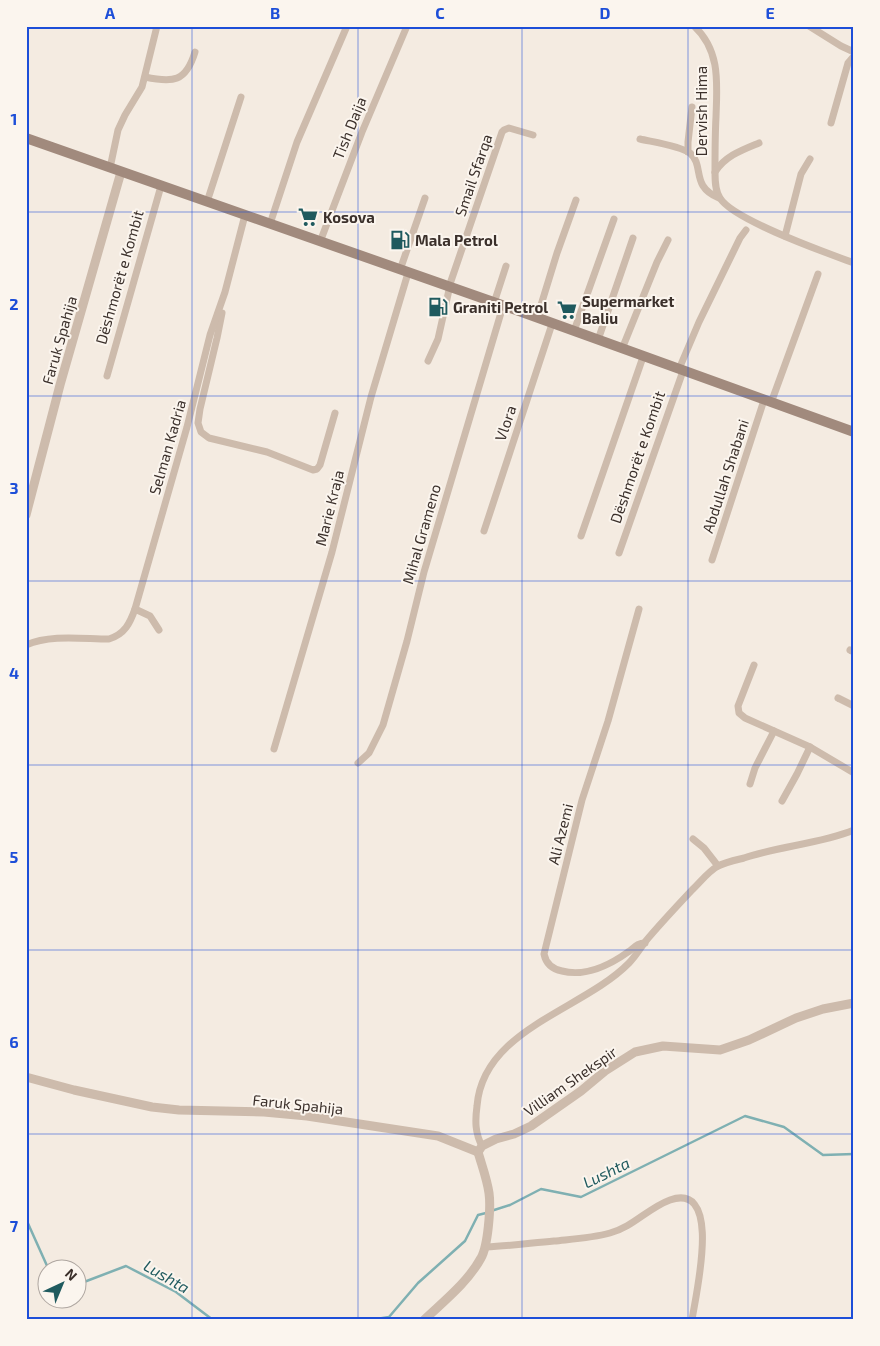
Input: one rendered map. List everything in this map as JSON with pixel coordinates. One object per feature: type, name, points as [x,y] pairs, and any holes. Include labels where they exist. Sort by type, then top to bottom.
[{"type":"main road","points":[[26,138],[854,432]]},
{"type":"street","points":[[110,168],[118,130],[142,87],[157,26]]},
{"type":"street","points":[[270,224],[297,142],[304,131],[347,26]]},
{"type":"street","name":"Tish Daija","points":[[320,242],[362,132],[407,26]]},
{"type":"street","name":"Dervish Hima","points":[[694,26],[701,32],[710,46],[717,70],[715,172],[719,198]]},
{"type":"street","points":[[809,26],[854,52]]},
{"type":"street","points":[[145,77],[175,80],[187,70],[195,52]]},
{"type":"street","points":[[831,123],[848,63],[854,56]]},
{"type":"street","points":[[207,202],[241,97]]},
{"type":"street","name":"Dervish Hima","points":[[688,152],[692,107]]},
{"type":"street","name":"Smail Sfarqa","points":[[449,288],[502,132],[509,128],[533,135]]},
{"type":"street","name":"Dervish Hima","points":[[640,138],[688,152],[695,159],[702,185],[726,206],[736,212],[785,236],[854,263]]},
{"type":"street","name":"Dervish Hima","points":[[715,172],[724,160],[758,143]]},
{"type":"street","points":[[785,236],[801,174],[810,159]]},
{"type":"street","name":"Faruk Spahija","points":[[26,515],[60,385],[121,172]]},
{"type":"street","name":"Dëshmorët e Kombit","points":[[107,376],[161,186]]},
{"type":"street","name":"Marie Kraja","points":[[274,749],[299,670],[332,552],[371,397],[425,198]]},
{"type":"street","points":[[537,318],[576,200]]},
{"type":"street","name":"Selman Kadria","points":[[26,645],[52,639],[109,639],[117,636],[128,626],[135,608],[187,427],[210,335],[225,292],[245,215]]},
{"type":"street","points":[[574,331],[614,219]]},
{"type":"street","name":"Dëshmorët e Kombit","points":[[619,553],[699,322],[740,238],[746,230]]},
{"type":"street","points":[[598,340],[634,238]]},
{"type":"street","points":[[622,349],[657,262],[668,240]]},
{"type":"street","points":[[498,305],[506,266]]},
{"type":"street","name":"Abdullah Shabani","points":[[712,560],[767,402],[818,274]]},
{"type":"street","points":[[428,361],[438,339],[449,288]]},
{"type":"street","name":"Selman Kadria","points":[[225,292],[217,338],[200,409],[198,423],[201,432],[209,438],[267,452],[313,470],[317,469],[320,465],[335,412]]},
{"type":"street","name":"Mihal Grameno","points":[[358,763],[369,752],[384,725],[498,305]]},
{"type":"street","name":"Vlora","points":[[484,531],[552,324]]},
{"type":"street","name":"Dëshmorët e Kombit","points":[[582,536],[643,357]]},
{"type":"street","points":[[135,608],[150,616],[159,630]]},
{"type":"street","name":"Ali Azemi","points":[[639,608],[608,721],[582,800],[544,954],[550,966],[568,973],[579,973],[609,964],[638,944],[644,943]]},
{"type":"street","points":[[754,665],[738,706],[739,713],[745,718],[774,732],[810,747],[854,773]]},
{"type":"street","points":[[838,698],[854,706]]},
{"type":"street","points":[[750,784],[755,768],[774,732]]},
{"type":"street","points":[[782,801],[810,747]]},
{"type":"street","points":[[424,1320],[458,1288],[482,1257],[486,1243],[490,1201],[476,1128],[477,1099],[480,1085],[495,1059],[540,1021],[616,975],[634,958],[644,943],[683,900],[718,866],[761,852],[835,837],[854,830]]},
{"type":"street","points":[[693,838],[704,848],[718,866]]},
{"type":"street","name":"Villiam Shekspir","points":[[480,1149],[496,1139],[514,1134],[531,1126],[635,1052],[663,1046],[682,1046],[706,1050],[726,1049],[796,1018],[823,1009],[854,1003]]},
{"type":"street","name":"Faruk Spahija","points":[[26,1077],[152,1108],[264,1112],[307,1116],[438,1136],[480,1149]]},
{"type":"street","points":[[486,1243],[580,1238],[611,1233],[624,1228],[672,1199],[681,1198],[689,1200],[700,1211],[703,1227],[699,1278],[692,1320]]},
{"type":"waterway","name":"Lushta","points":[[491,1211],[510,1205],[541,1189],[581,1197],[745,1116],[784,1127],[823,1155],[854,1154]]},
{"type":"waterway","name":"Lushta","points":[[370,1320],[389,1317],[418,1283],[465,1241],[478,1215],[486,1213]]},
{"type":"waterway","name":"Lushta","points":[[26,1219],[44,1258]]},
{"type":"waterway","name":"Lushta","points":[[88,1280],[126,1266],[176,1292],[213,1320]]},
{"type":"place","name":"Kosova","points":[[308,217]]},
{"type":"place","name":"Mala Petrol","points":[[400,240]]},
{"type":"place","name":"Graniti Petrol","points":[[438,307]]},
{"type":"place","name":"Supermarket Baliu","points":[[567,310]]}]
